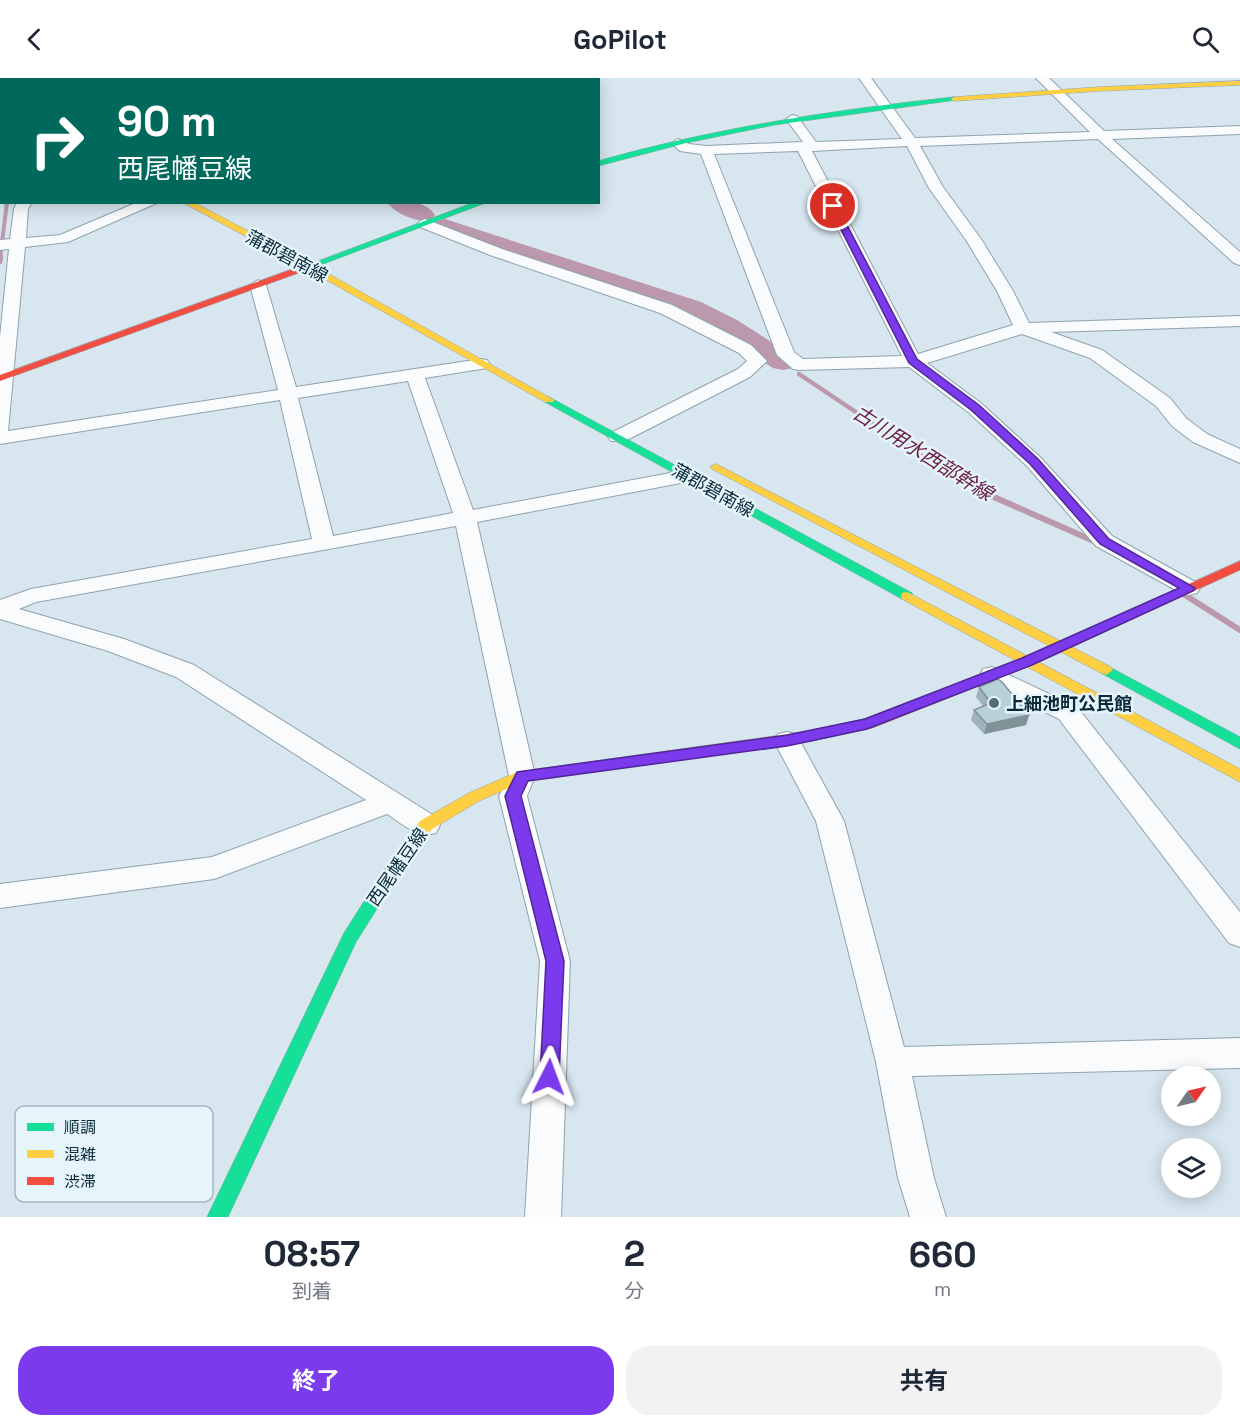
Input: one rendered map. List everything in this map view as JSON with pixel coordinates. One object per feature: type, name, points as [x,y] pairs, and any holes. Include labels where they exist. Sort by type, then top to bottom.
[{"type":"main road","points":[[1236,78],[1240,82]]},
{"type":"main road","points":[[602,160],[792,119],[884,105],[1055,90],[1240,82]]},
{"type":"main road","name":"蒲郡碧南線","points":[[190,204],[308,266],[481,364],[1240,776]]},
{"type":"main road","points":[[3,377],[479,204]]},
{"type":"main road","name":"蒲郡碧南線","points":[[307,249],[348,270]]},
{"type":"main road","name":"蒲郡碧南線","points":[[702,460],[1062,646],[1240,744]]},
{"type":"main road","name":"西尾幡豆線","points":[[217,1217],[350,938],[387,877],[426,825],[474,797],[522,776],[787,741],[867,724],[1027,662],[1240,565]]},
{"type":"street","points":[[865,78],[910,142],[936,188],[973,239],[1005,291],[1023,328],[1096,354],[1162,402],[1179,422],[1200,438],[1240,457]]},
{"type":"street","points":[[1042,78],[1104,135],[1132,165],[1240,260]]},
{"type":"street","points":[[792,119],[913,361],[975,408],[1034,462],[1104,541],[1188,588]]},
{"type":"street","points":[[678,143],[685,148],[706,150],[1240,130]]},
{"type":"street","points":[[706,150],[786,355],[800,364],[816,366],[913,361],[1023,328],[1240,321]]},
{"type":"street","points":[[0,428],[10,244],[24,204]]},
{"type":"street","points":[[10,244],[63,239],[147,204]]},
{"type":"street","points":[[425,224],[496,252],[666,309],[745,349],[758,361],[744,372],[618,437]]},
{"type":"street","points":[[258,285],[288,393],[324,544]]},
{"type":"street","points":[[0,438],[481,364]]},
{"type":"street","points":[[415,375],[465,518],[522,776],[513,796],[555,961],[543,1217]]},
{"type":"street","points":[[0,609],[31,596],[686,476]]},
{"type":"street","points":[[0,609],[117,645],[184,671],[426,825]]},
{"type":"street","points":[[992,675],[1068,713],[1240,934]]},
{"type":"street","points":[[787,741],[830,821],[892,1062],[916,1178],[928,1217]]},
{"type":"street","points":[[0,896],[214,868],[390,802]]},
{"type":"street","points":[[892,1062],[1240,1053]]},
{"type":"building","points":[[998,679],[1029,715],[987,724],[974,710],[991,703],[979,687]]},
{"type":"waterway","points":[[0,259],[7,204]]},
{"type":"waterway","name":"古川用水西部幹線","points":[[402,204],[423,215]]},
{"type":"waterway","name":"古川用水西部幹線","points":[[445,226],[692,308],[727,326],[783,362]]},
{"type":"waterway","points":[[0,262],[1,257]]},
{"type":"waterway","name":"古川用水西部幹線","points":[[799,374],[935,465],[990,495]]},
{"type":"waterway","name":"古川用水西部幹線","points":[[987,494],[1096,542]]},
{"type":"waterway","name":"古川用水西部幹線","points":[[1185,595],[1240,630]]},
{"type":"traffic: fast","points":[[600,163],[685,140],[774,122],[954,99]]},
{"type":"traffic: fast","points":[[312,265],[479,204]]},
{"type":"traffic: fast","points":[[549,400],[907,596]]},
{"type":"traffic: fast","points":[[1106,670],[1240,744]]},
{"type":"traffic: fast","points":[[217,1217],[350,938],[399,861]]},
{"type":"traffic: slow","points":[[954,99],[1099,89],[1240,83]]},
{"type":"traffic: slow","points":[[190,204],[308,266],[549,400]]},
{"type":"traffic: slow","points":[[716,467],[1106,670]]},
{"type":"traffic: slow","points":[[907,596],[1240,776]]},
{"type":"traffic: slow","points":[[399,861],[426,825],[474,797],[522,776],[811,736]]},
{"type":"traffic: jam","points":[[0,378],[312,265]]},
{"type":"traffic: jam","points":[[811,736],[867,724],[1027,662],[1240,565]]},
{"type":"place","name":"上細池町公民館","points":[[994,703]]},
{"type":"route","points":[[549,1077],[555,961],[513,796],[522,776],[787,741],[867,724],[1027,662],[1189,588],[1104,541],[1034,462],[975,408],[913,361],[833,206]]}]
